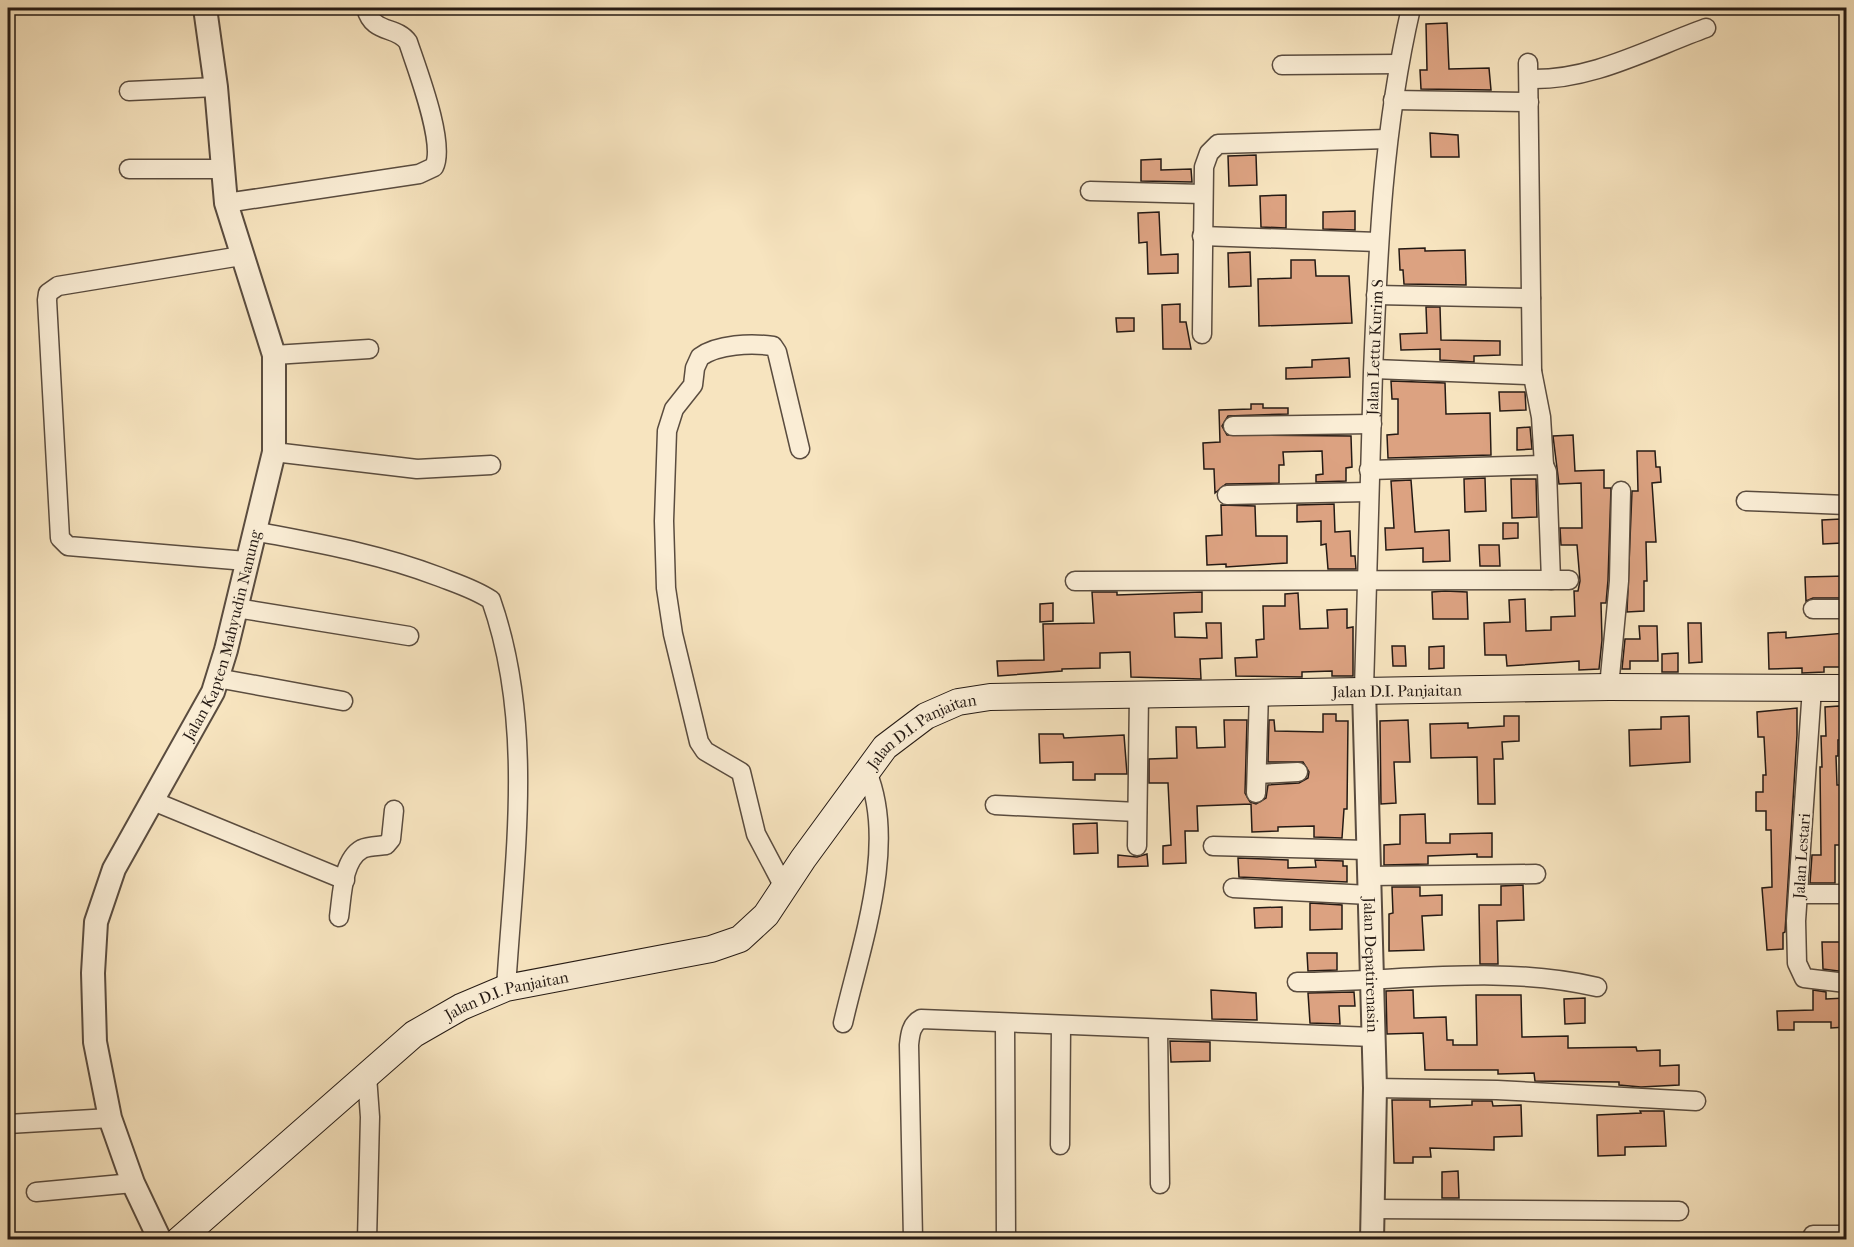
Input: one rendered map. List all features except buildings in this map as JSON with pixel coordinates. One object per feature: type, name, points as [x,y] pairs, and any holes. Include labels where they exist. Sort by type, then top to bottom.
[{"type":"main road","name":"Jalan D.I. Panjaitan","points":[[179,1239],[414,1034],[461,1007],[506,988],[711,949],[740,939],[766,915],[885,747],[907,728],[926,716],[958,702],[990,697],[1364,689],[1846,688]]},
{"type":"street","name":"Jalan Kapten Mahyudin Nanung","points":[[160,1239],[134,1183],[110,1118],[95,1042],[93,973],[96,922],[114,869],[213,692],[274,452],[274,355],[226,203],[216,87],[205,8]]},
{"type":"street","points":[[226,203],[419,174],[434,167],[438,160],[439,142],[408,42],[404,36],[386,31],[375,24],[366,8]]},
{"type":"street","name":"Jalan Lettu Kurim S","points":[[1364,689],[1368,492],[1378,242],[1387,139],[1398,64],[1411,8]]},
{"type":"street","points":[[1551,580],[1547,471],[1544,465],[1541,417],[1532,371],[1528,71],[1552,80],[1606,68],[1706,28]]},
{"type":"street","points":[[1282,65],[1398,64]]},
{"type":"street","points":[[129,91],[216,87]]},
{"type":"street","points":[[1393,100],[1529,102]]},
{"type":"street","points":[[1202,334],[1204,167],[1209,153],[1218,144],[1387,139]]},
{"type":"street","points":[[129,169],[223,169]]},
{"type":"street","points":[[1090,191],[1203,194]]},
{"type":"street","points":[[1202,236],[1378,242]]},
{"type":"street","points":[[241,256],[58,286],[48,293],[47,300],[60,538],[68,546],[246,561]]},
{"type":"street","points":[[1376,295],[1531,298]]},
{"type":"street","points":[[784,887],[756,834],[741,772],[705,751],[699,742],[673,634],[666,577],[667,431],[674,409],[693,385],[695,368],[700,357],[718,349],[758,344],[773,346],[777,352],[800,449]]},
{"type":"street","points":[[274,355],[369,349]]},
{"type":"street","points":[[1374,369],[1527,375],[1532,371]]},
{"type":"street","points":[[1233,426],[1372,424]]},
{"type":"street","points":[[274,452],[417,469],[491,465]]},
{"type":"street","points":[[1369,470],[1544,465]]},
{"type":"street","points":[[1609,687],[1619,581],[1621,491]]},
{"type":"street","points":[[1227,495],[1368,492]]},
{"type":"street","points":[[1746,501],[1846,505]]},
{"type":"street","points":[[254,531],[346,547],[405,564],[469,588],[491,600],[509,660],[518,730],[519,778],[506,988]]},
{"type":"street","points":[[1075,581],[1367,578],[1569,580]]},
{"type":"street","points":[[236,608],[409,636]]},
{"type":"street","points":[[1813,609],[1846,609]]},
{"type":"street","points":[[218,678],[343,701]]},
{"type":"street","name":"Jalan Lestari","points":[[1812,688],[1798,894],[1797,963],[1804,978],[1846,983]]},
{"type":"street","name":"Jalan Depatirenasin","points":[[1364,689],[1375,1088],[1372,1239]]},
{"type":"street","points":[[1256,794],[1259,692]]},
{"type":"street","points":[[1137,846],[1140,694]]},
{"type":"street","points":[[843,1023],[879,861],[874,789],[867,772]]},
{"type":"street","points":[[1257,774],[1298,772]]},
{"type":"street","points":[[153,801],[345,880]]},
{"type":"street","points":[[995,806],[1137,812]]},
{"type":"street","points":[[339,917],[345,880],[354,857],[363,849],[386,845],[391,839],[394,810]]},
{"type":"street","points":[[1213,846],[1367,850]]},
{"type":"street","points":[[1233,888],[1370,886],[1536,874]]},
{"type":"street","points":[[1798,894],[1846,894]]},
{"type":"street","points":[[1297,982],[1372,981],[1505,974],[1560,978],[1598,987]]},
{"type":"street","points":[[913,1239],[909,1045],[911,1030],[916,1021],[921,1019],[1061,1027],[1373,1037]]},
{"type":"street","points":[[1005,1024],[1006,1239]]},
{"type":"street","points":[[1060,1145],[1061,1027]]},
{"type":"street","points":[[1158,1030],[1160,1184]]},
{"type":"street","points":[[367,1076],[370,1117],[367,1239]]},
{"type":"street","points":[[1375,1088],[1497,1090],[1696,1101]]},
{"type":"street","points":[[8,1124],[110,1118]]},
{"type":"street","points":[[36,1192],[134,1183]]},
{"type":"street","points":[[1373,1209],[1679,1211]]},
{"type":"street","points":[[1814,1235],[1846,1235]]}]
